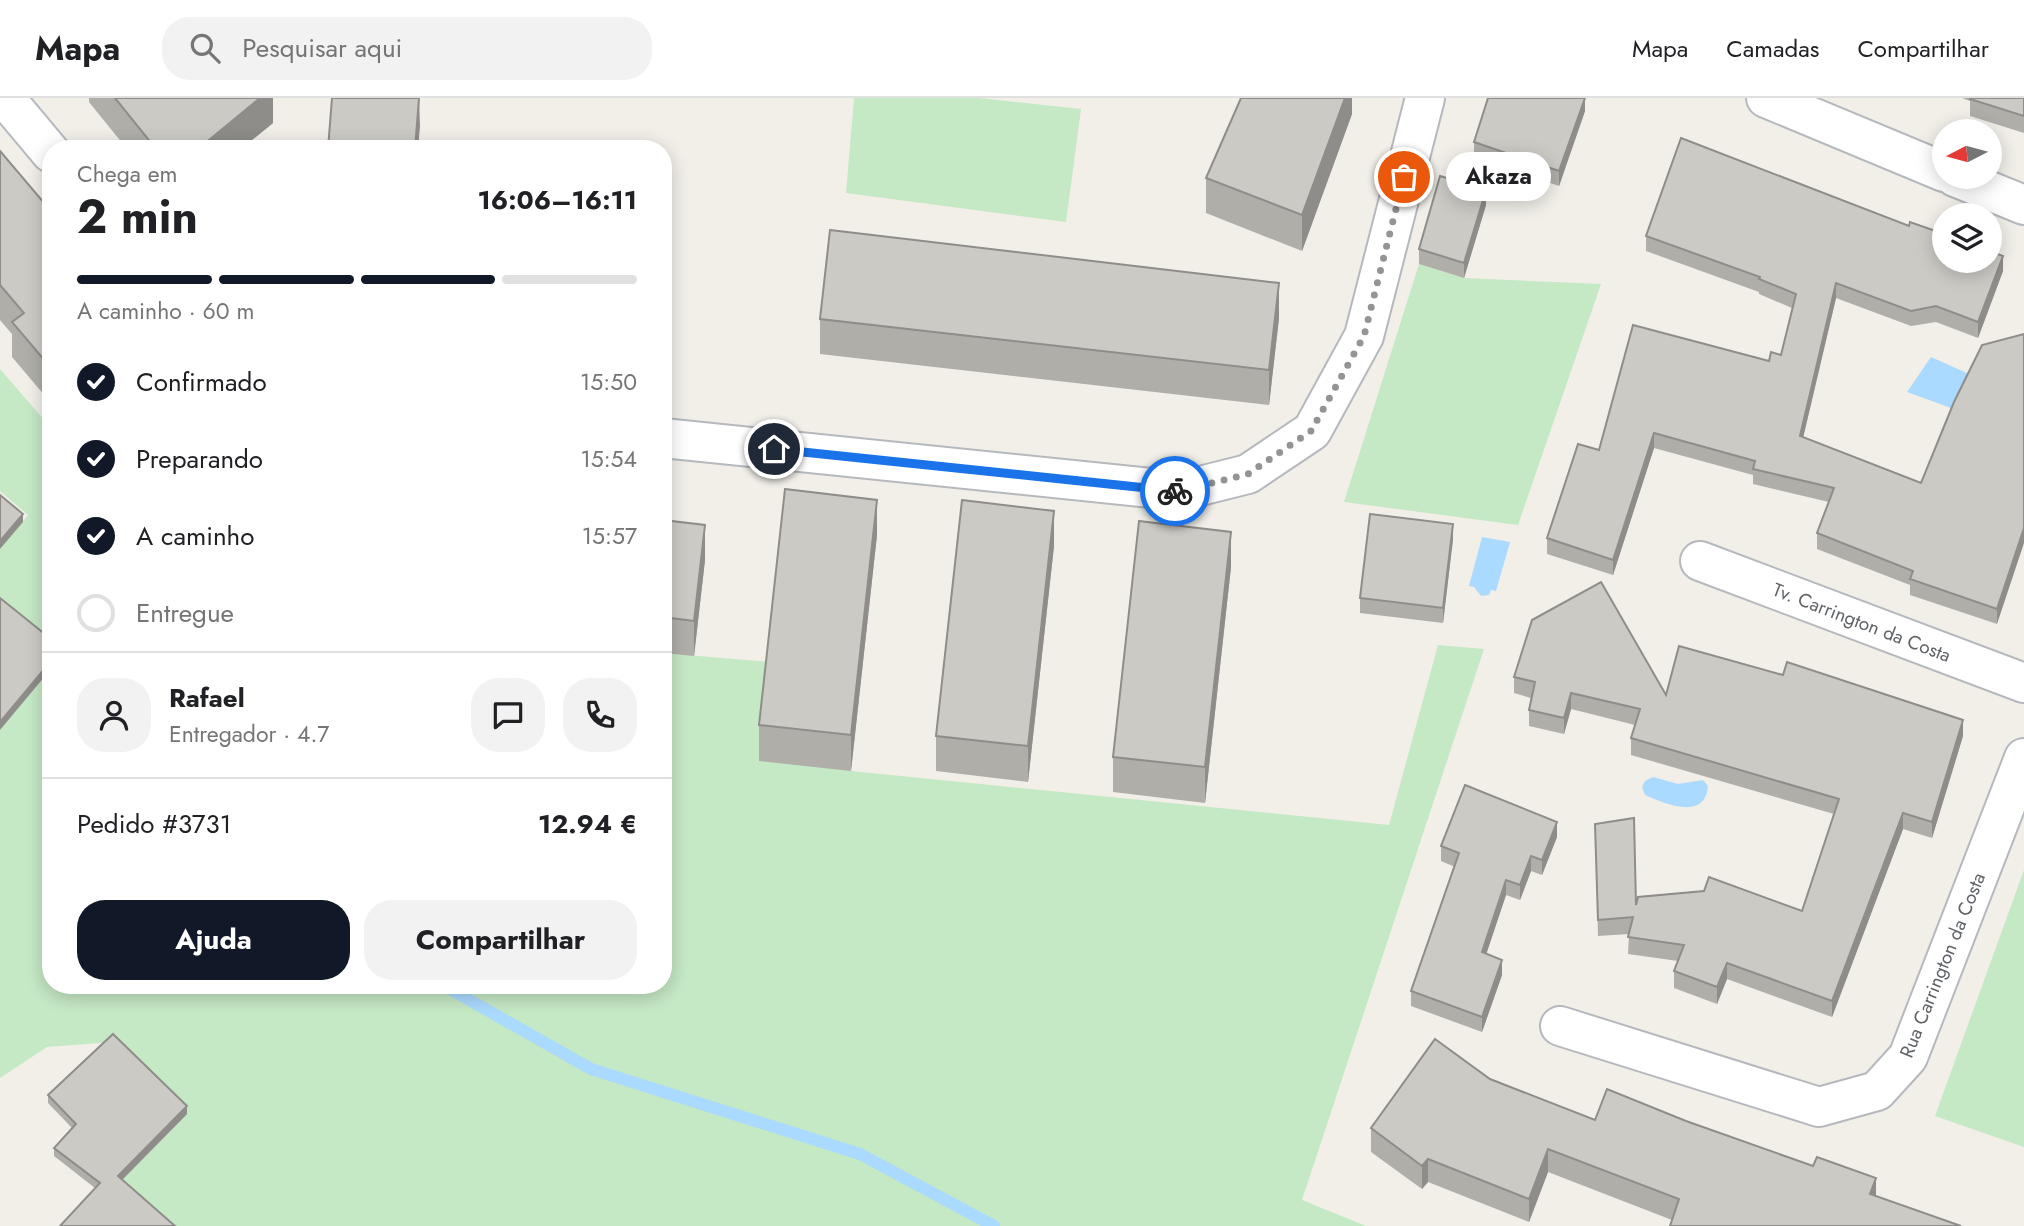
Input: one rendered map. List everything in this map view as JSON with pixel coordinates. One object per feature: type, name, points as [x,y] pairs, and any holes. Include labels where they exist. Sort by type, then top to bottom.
[{"type":"street","points":[[5,98],[42,142]]},
{"type":"street","points":[[672,439],[1180,491],[1248,474],[1311,431],[1364,336],[1425,98]]},
{"type":"street","points":[[1766,98],[1932,167]]},
{"type":"street","points":[[1985,189],[2024,205]]},
{"type":"street","name":"Tv. Carrington da Costa","points":[[1700,561],[2024,683]]},
{"type":"street","name":"Rua Carrington da Costa","points":[[1560,1026],[1818,1107],[1877,1091],[1908,1057],[2024,758]]},
{"type":"green space","points":[[854,98],[979,98],[1081,109],[1066,222],[846,193]]},
{"type":"green space","points":[[1419,264],[1464,278],[1601,284],[1518,525],[1344,502]]},
{"type":"green space","points":[[0,369],[42,418],[42,640],[0,605],[0,549],[28,515],[0,491]]},
{"type":"green space","points":[[1438,645],[1484,649],[1302,1200],[1366,1226],[166,1226],[118,1184],[113,1042],[47,1047],[0,1078],[0,730],[42,680],[42,994],[672,994],[672,654],[770,662],[851,771],[1389,825]]},
{"type":"green space","points":[[2024,870],[2024,1147],[1935,1116]]},
{"type":"water","points":[[1931,357],[1969,374],[1951,408],[1907,392]]},
{"type":"water","points":[[1482,537],[1510,542],[1496,591],[1491,590],[1489,595],[1481,596],[1474,587],[1469,586]]},
{"type":"water","points":[[1653,777],[1678,784],[1703,780],[1708,786],[1700,803],[1683,807],[1645,795],[1642,787],[1645,781]]},
{"type":"building","points":[[115,98],[260,98],[209,140],[149,140]]},
{"type":"building","points":[[332,98],[419,98],[416,140],[329,140]]},
{"type":"building","points":[[1241,98],[1345,98],[1302,215],[1206,178]]},
{"type":"building","points":[[1488,98],[1585,98],[1559,171],[1474,142]]},
{"type":"building","points":[[2024,98],[2024,116],[1970,99]]},
{"type":"building","points":[[1681,138],[1909,226],[1910,222],[1932,230],[1932,273],[1997,273],[1978,322],[1936,306],[1911,311],[1836,283],[1800,436],[1921,483],[1954,402],[1982,345],[2024,334],[2024,528],[1997,609],[1910,579],[1913,571],[1817,533],[1834,488],[1753,469],[1755,461],[1654,433],[1613,560],[1547,538],[1578,444],[1599,450],[1633,325],[1769,361],[1771,352],[1781,355],[1796,294],[1759,279],[1760,277],[1646,236]]},
{"type":"building","points":[[0,151],[42,200],[42,357],[12,322],[24,313],[0,285]]},
{"type":"building","points":[[1440,176],[1486,190],[1464,263],[1419,249]]},
{"type":"building","points":[[830,230],[1279,283],[1269,370],[820,319]]},
{"type":"building","points":[[785,489],[877,500],[851,735],[759,725]]},
{"type":"building","points":[[0,495],[23,514],[0,541]]},
{"type":"building","points":[[962,500],[1054,511],[1028,746],[936,736]]},
{"type":"building","points":[[1370,514],[1453,524],[1443,608],[1360,598]]},
{"type":"building","points":[[672,521],[705,525],[694,621],[672,618]]},
{"type":"building","points":[[1139,521],[1231,532],[1205,767],[1113,757]]},
{"type":"building","points":[[1601,582],[1666,695],[1679,646],[1783,675],[1787,662],[1963,720],[1932,822],[1903,813],[1832,1001],[1727,963],[1717,987],[1674,971],[1684,945],[1628,937],[1633,917],[1598,920],[1595,824],[1634,818],[1636,905],[1638,897],[1704,891],[1709,877],[1802,911],[1839,799],[1631,738],[1640,709],[1571,693],[1564,718],[1529,710],[1535,682],[1514,677],[1532,620]]},
{"type":"building","points":[[0,598],[42,632],[42,672],[0,722]]},
{"type":"building","points":[[1465,785],[1557,822],[1542,860],[1531,856],[1520,885],[1506,880],[1482,952],[1502,960],[1482,1017],[1411,991],[1459,853],[1441,846]]},
{"type":"building","points":[[113,1034],[187,1106],[118,1176],[175,1226],[60,1226],[100,1183],[54,1148],[76,1124],[48,1095]]},
{"type":"building","points":[[1435,1039],[1490,1079],[1595,1120],[1607,1089],[1686,1121],[1813,1166],[1817,1157],[1876,1178],[1870,1194],[1961,1226],[1670,1226],[1679,1199],[1548,1149],[1529,1199],[1428,1159],[1422,1166],[1371,1128]]},
{"type":"waterway","points":[[459,994],[591,1069],[860,1154],[994,1226]]},
{"type":"way so far","points":[[1175,491],[1248,474],[1311,431],[1364,336],[1404,177]]},
{"type":"place","name":"Akaza","points":[[1404,177]]},
{"type":"route","points":[[774,449],[1175,491]]}]
